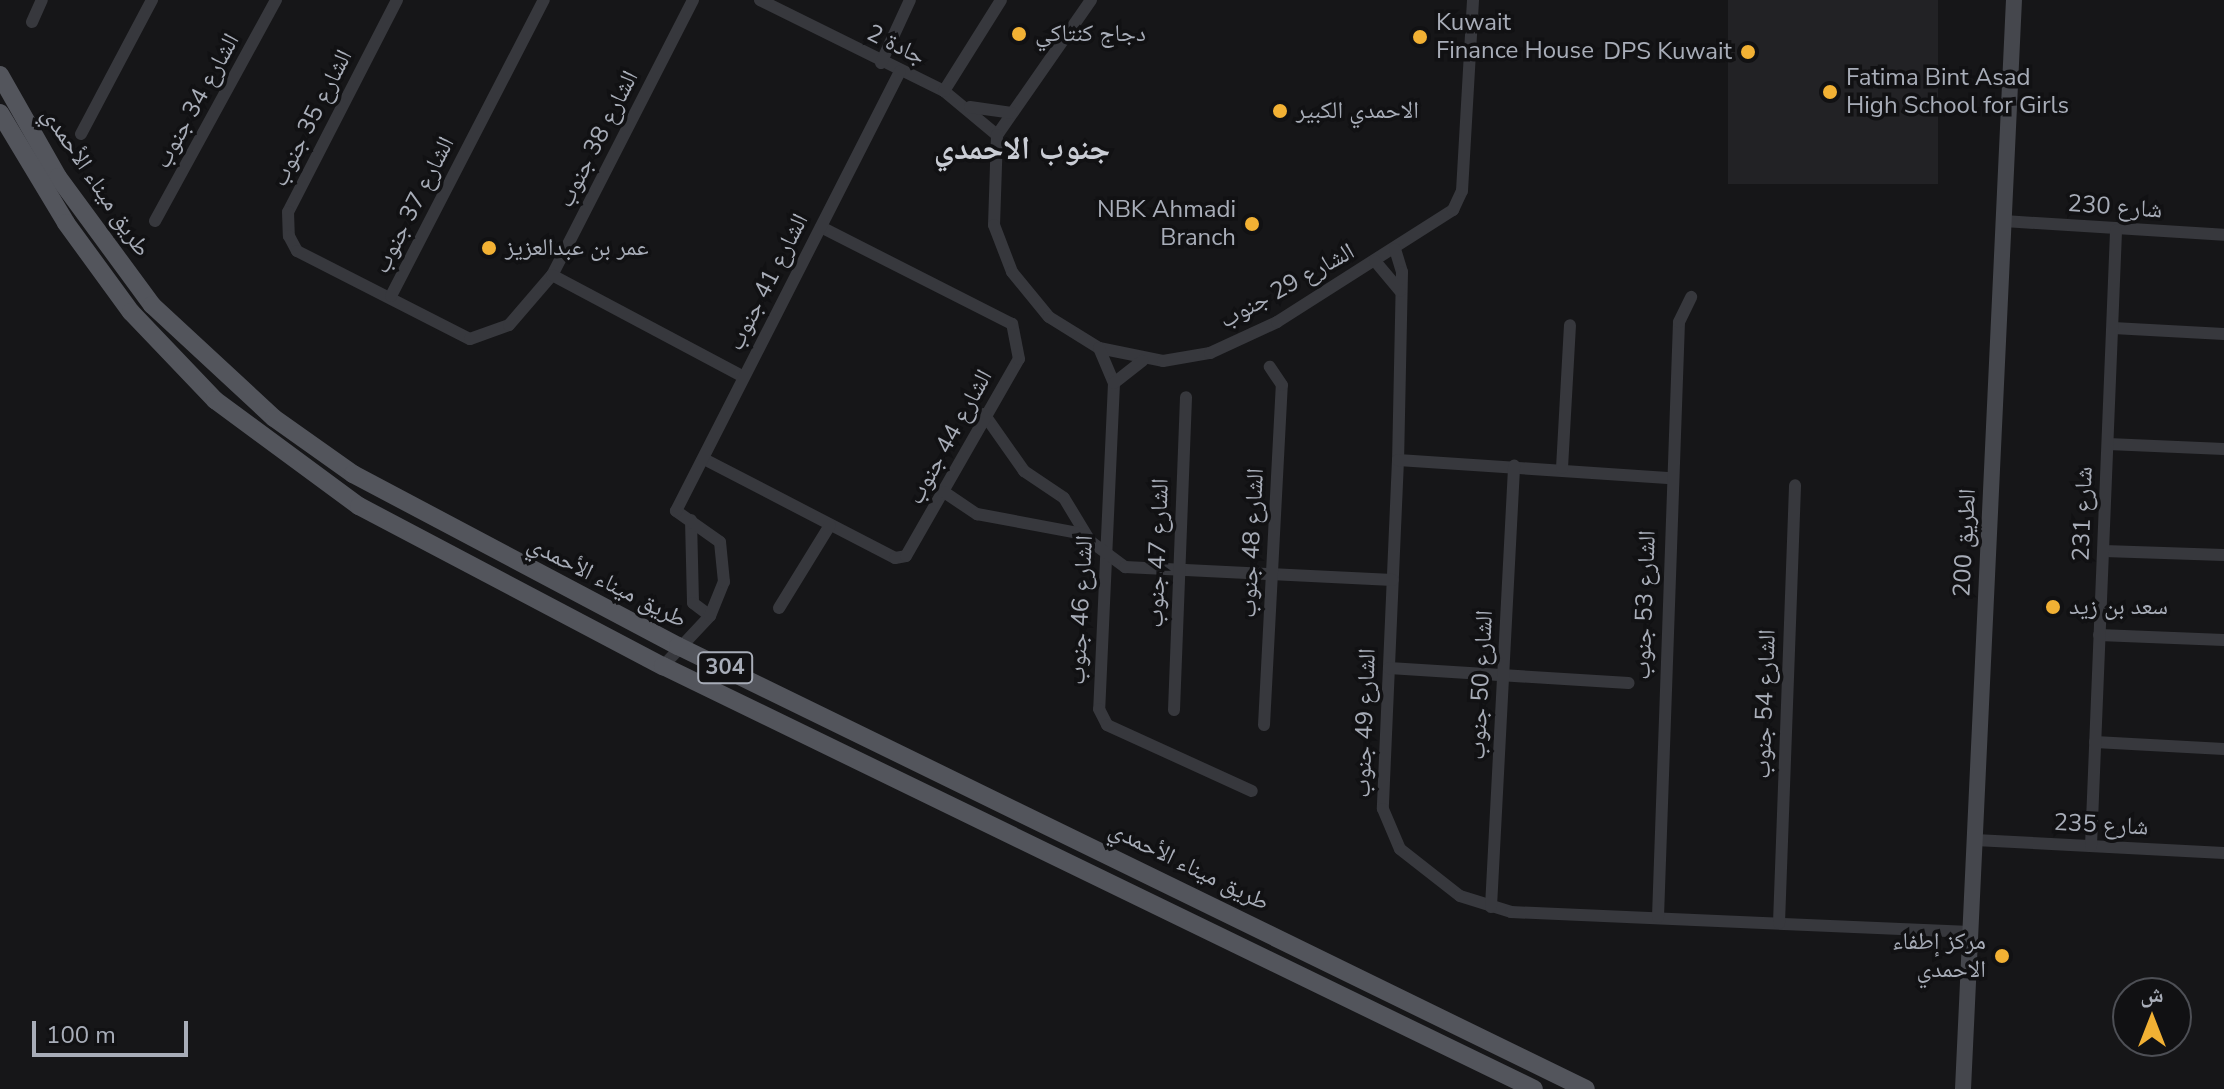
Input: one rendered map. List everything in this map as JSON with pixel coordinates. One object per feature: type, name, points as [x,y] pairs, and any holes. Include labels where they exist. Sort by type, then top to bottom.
[{"type":"main road","name":"الطريق 200","points":[[1963,1089],[2014,0]]},
{"type":"main road","name":"طريق ميناء الأحمدي","points":[[0,75],[58,177],[152,305],[274,418],[416,512],[678,646],[1586,1089]]},
{"type":"main road","name":"طريق ميناء الأحمدي","points":[[0,113],[66,223],[131,312],[246,426],[433,548],[663,666],[1534,1089]]},
{"type":"street","points":[[32,22],[42,0]]},
{"type":"street","name":"الشارع 34 جنوب","points":[[155,221],[276,0]]},
{"type":"street","name":"الشارع 35 جنوب","points":[[391,296],[297,251],[288,212],[397,0]]},
{"type":"street","name":"الشارع 37 جنوب","points":[[544,0],[391,296],[458,336],[479,339],[509,325],[552,275]]},
{"type":"street","name":"الشارع 38 جنوب","points":[[552,275],[693,0]]},
{"type":"street","name":"جادة 2","points":[[760,0],[881,63],[944,91],[970,107],[997,135]]},
{"type":"street","points":[[881,63],[910,0]]},
{"type":"street","points":[[944,91],[1001,0]]},
{"type":"street","points":[[997,135],[1091,0]]},
{"type":"street","name":"الشارع 29 جنوب","points":[[997,135],[994,225],[1012,272],[1049,317],[1099,348],[1142,361],[1187,358],[1234,344],[1441,222],[1462,191],[1473,0]]},
{"type":"street","points":[[81,134],[149,1]]},
{"type":"street","name":"الشارع 41 جنوب","points":[[691,520],[676,511],[900,72]]},
{"type":"street","name":"جادة 2","points":[[970,107],[1012,113]]},
{"type":"street","name":"شارع 230","points":[[2004,221],[2116,231],[2224,235]]},
{"type":"street","name":"الشارع 44 جنوب","points":[[704,459],[895,558],[906,556],[944,492],[984,414],[1019,359],[1012,324],[821,227]]},
{"type":"street","name":"شارع 231","points":[[2091,846],[2116,231]]},
{"type":"street","name":"الشارع 49 جنوب","points":[[1395,249],[1400,294],[1398,460],[1383,809],[1391,836],[1460,896],[1491,907],[1971,932]]},
{"type":"street","points":[[1379,259],[1400,294]]},
{"type":"street","points":[[552,275],[744,377]]},
{"type":"street","name":"الشارع 53 جنوب","points":[[1658,917],[1671,478],[1679,322],[1691,297]]},
{"type":"street","points":[[1562,468],[1570,325]]},
{"type":"street","points":[[2113,328],[2224,334]]},
{"type":"street","name":"الشارع 46 جنوب","points":[[1099,348],[1114,383],[1099,709],[1107,725],[1252,791]]},
{"type":"street","points":[[1114,383],[1142,361]]},
{"type":"street","name":"الشارع 48 جنوب","points":[[1264,725],[1282,385],[1270,367]]},
{"type":"street","name":"الشارع 47 جنوب","points":[[1174,710],[1186,397]]},
{"type":"street","points":[[984,414],[1024,471],[1070,504],[1084,534],[1125,567],[1393,580]]},
{"type":"street","points":[[2108,444],[2224,449]]},
{"type":"street","points":[[1398,460],[1562,468],[1671,478]]},
{"type":"street","name":"الشارع 50 جنوب","points":[[1491,907],[1514,466]]},
{"type":"street","name":"الشارع 54 جنوب","points":[[1779,923],[1795,485]]},
{"type":"street","points":[[944,492],[977,514],[1084,534]]},
{"type":"street","points":[[691,520],[693,603],[710,616]]},
{"type":"street","points":[[663,666],[678,646],[710,616],[724,582],[720,542],[691,520]]},
{"type":"street","points":[[779,608],[830,525]]},
{"type":"street","points":[[2104,551],[2224,555]]},
{"type":"street","points":[[2099,635],[2224,640]]},
{"type":"street","points":[[1389,668],[1629,683]]},
{"type":"street","points":[[2095,742],[2224,749]]},
{"type":"street","name":"شارع 235","points":[[1975,840],[2224,853]]},
{"type":"shaded area","name":"Fatima Bint Asad High School for Girls","points":[[1728,0],[1938,0],[1938,184],[1728,184]]},
{"type":"place","name":"دجاج كنتاكي","points":[[1019,34]]},
{"type":"place","name":"Kuwait Finance House","points":[[1420,37]]},
{"type":"place","name":"DPS Kuwait","points":[[1748,52]]},
{"type":"place","name":"Fatima Bint Asad High School for Girls","points":[[1830,92]]},
{"type":"place","name":"الاحمدي الكبير","points":[[1280,111]]},
{"type":"place","name":"NBK Ahmadi Branch","points":[[1252,224]]},
{"type":"place","name":"عمر بن عبدالعزيز","points":[[489,248]]},
{"type":"place","name":"سعد بن زيد","points":[[2053,607]]},
{"type":"place","name":"مركز إطفاء الاحمدي","points":[[2002,956]]},
{"type":"district","name":"جنوب الاحمدي","points":[[1022,149]]}]
